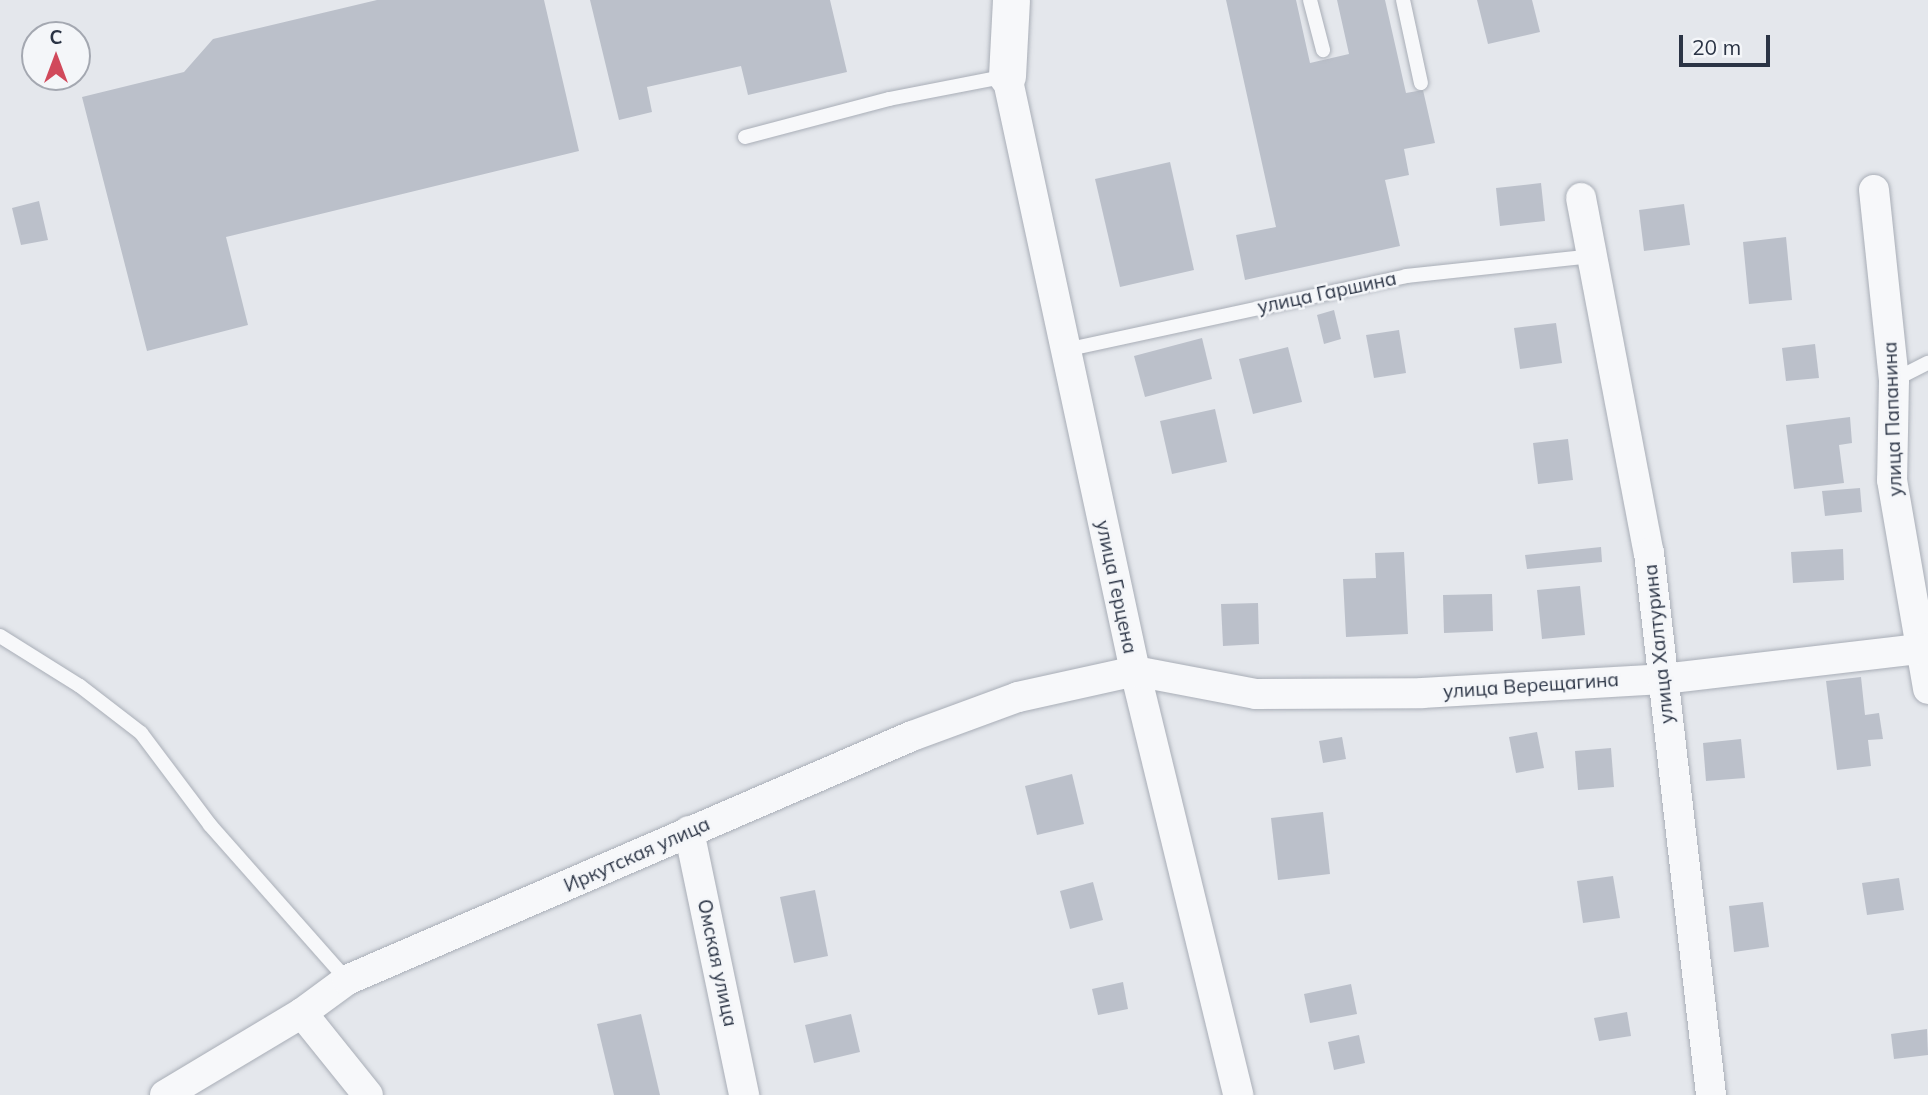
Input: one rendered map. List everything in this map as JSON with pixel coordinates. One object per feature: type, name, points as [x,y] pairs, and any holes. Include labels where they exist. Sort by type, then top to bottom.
[{"type":"street","points":[[1007,76],[1011,0]]},
{"type":"street","name":"улица Герцена","points":[[1007,76],[1135,671],[1238,1095]]},
{"type":"street","name":"улица Папанина","points":[[1874,190],[1894,380],[1892,480],[1924,648],[1928,689]]},
{"type":"street","name":"улица Халтурина","points":[[1581,198],[1649,553],[1711,1095]]},
{"type":"street","name":"улица Верещагина","points":[[1135,671],[1256,694],[1422,693],[1663,679],[1924,648]]},
{"type":"street","name":"Иркутская улица","points":[[165,1095],[302,1013],[346,980],[912,736],[1018,697],[1135,671]]},
{"type":"street","name":"Омская улица","points":[[690,831],[744,1095]]},
{"type":"street","points":[[302,1013],[368,1095]]},
{"type":"lane","points":[[1310,0],[1323,50]]},
{"type":"lane","points":[[1403,0],[1421,83]]},
{"type":"lane","points":[[745,137],[889,99],[1007,76]]},
{"type":"lane","name":"улица Гаршина","points":[[1065,350],[1406,276],[1592,256]]},
{"type":"lane","points":[[1894,380],[1928,363]]},
{"type":"lane","points":[[0,636],[80,686],[141,733],[210,825],[346,980]]},
{"type":"building","points":[[377,0],[544,0],[579,151],[226,237],[248,325],[147,351],[82,97],[184,72],[213,39]]},
{"type":"building","points":[[590,0],[830,0],[847,72],[748,95],[741,66],[647,87],[652,112],[619,120]]},
{"type":"building","points":[[1226,0],[1296,0],[1310,63],[1349,54],[1337,0],[1385,0],[1406,93],[1423,90],[1435,143],[1404,149],[1409,175],[1385,180],[1400,246],[1245,280],[1236,235],[1276,227]]},
{"type":"building","points":[[1477,0],[1532,0],[1540,32],[1488,44]]},
{"type":"building","points":[[1170,162],[1194,270],[1120,287],[1095,179]]},
{"type":"building","points":[[1541,183],[1545,221],[1500,226],[1496,188]]},
{"type":"building","points":[[39,201],[48,240],[21,245],[12,208]]},
{"type":"building","points":[[1684,204],[1690,245],[1644,251],[1639,210]]},
{"type":"building","points":[[1786,237],[1792,300],[1749,304],[1743,242]]},
{"type":"building","points":[[1334,310],[1341,339],[1324,344],[1317,315]]},
{"type":"building","points":[[1556,323],[1562,363],[1520,369],[1514,328]]},
{"type":"building","points":[[1399,330],[1406,373],[1374,378],[1366,335]]},
{"type":"building","points":[[1202,338],[1212,379],[1145,397],[1134,356]]},
{"type":"building","points":[[1815,344],[1819,378],[1786,381],[1782,348]]},
{"type":"building","points":[[1288,347],[1302,402],[1253,414],[1239,359]]},
{"type":"building","points":[[1215,409],[1227,462],[1172,474],[1160,421]]},
{"type":"building","points":[[1850,417],[1852,443],[1839,445],[1844,483],[1794,489],[1786,425]]},
{"type":"building","points":[[1568,439],[1573,480],[1538,484],[1533,443]]},
{"type":"building","points":[[1860,488],[1862,512],[1825,516],[1822,491]]},
{"type":"building","points":[[1601,547],[1602,562],[1527,569],[1525,555]]},
{"type":"building","points":[[1843,549],[1844,580],[1793,583],[1791,552]]},
{"type":"building","points":[[1404,552],[1408,634],[1346,637],[1343,579],[1376,578],[1375,553]]},
{"type":"building","points":[[1580,586],[1585,635],[1542,639],[1537,590]]},
{"type":"building","points":[[1492,594],[1493,631],[1444,633],[1443,595]]},
{"type":"building","points":[[1258,603],[1259,644],[1223,646],[1221,604]]},
{"type":"building","points":[[1861,677],[1865,715],[1879,713],[1883,739],[1868,740],[1871,766],[1837,770],[1826,681]]},
{"type":"building","points":[[1537,732],[1544,768],[1516,773],[1509,737]]},
{"type":"building","points":[[1342,737],[1346,759],[1323,763],[1319,741]]},
{"type":"building","points":[[1741,739],[1745,778],[1706,781],[1703,743]]},
{"type":"building","points":[[1611,748],[1614,787],[1578,790],[1575,751]]},
{"type":"building","points":[[1072,774],[1084,824],[1037,835],[1025,786]]},
{"type":"building","points":[[1323,812],[1330,874],[1278,880],[1271,818]]},
{"type":"building","points":[[1613,876],[1620,918],[1583,923],[1577,881]]},
{"type":"building","points":[[1899,878],[1904,910],[1867,915],[1862,883]]},
{"type":"building","points":[[1093,882],[1103,920],[1070,929],[1060,891]]},
{"type":"building","points":[[815,890],[828,956],[794,963],[780,897]]},
{"type":"building","points":[[1763,902],[1769,947],[1734,952],[1729,906]]},
{"type":"building","points":[[1123,982],[1128,1009],[1098,1015],[1092,989]]},
{"type":"building","points":[[1351,984],[1357,1014],[1310,1023],[1304,994]]},
{"type":"building","points":[[1627,1012],[1631,1036],[1599,1041],[1594,1018]]},
{"type":"building","points":[[641,1014],[660,1095],[614,1095],[597,1024]]},
{"type":"building","points":[[851,1014],[860,1052],[814,1063],[805,1025]]},
{"type":"building","points":[[1927,1029],[1928,1055],[1894,1059],[1891,1034]]},
{"type":"building","points":[[1359,1035],[1365,1063],[1334,1070],[1328,1042]]}]
